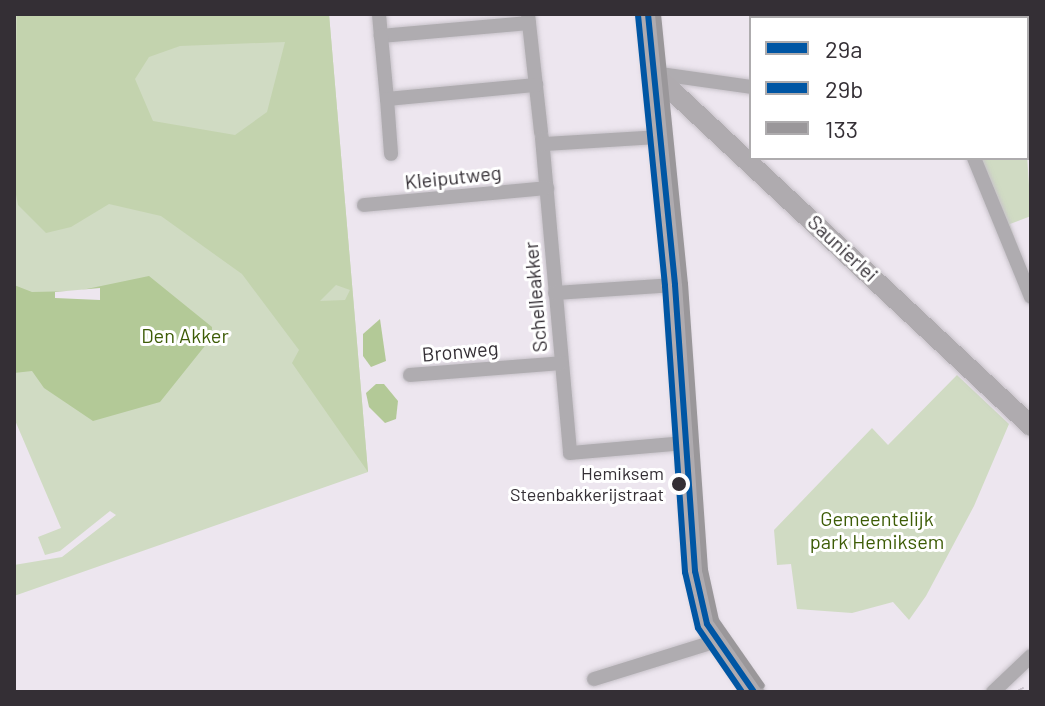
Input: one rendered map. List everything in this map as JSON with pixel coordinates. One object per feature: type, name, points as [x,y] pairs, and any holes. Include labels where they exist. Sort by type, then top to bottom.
[{"type":"main road","points":[[648,14],[675,285],[695,571],[707,624],[754,692]]},
{"type":"main road","name":"Saunierlei","points":[[653,73],[1031,426]]},
{"type":"street","points":[[379,14],[391,154]]},
{"type":"street","points":[[381,36],[528,18]]},
{"type":"street","name":"Schelleakker","points":[[528,18],[547,188],[570,453],[684,443]]},
{"type":"street","points":[[653,73],[749,87]]},
{"type":"street","points":[[387,99],[536,85]]},
{"type":"street","points":[[542,138],[658,137]]},
{"type":"street","points":[[975,160],[1031,297]]},
{"type":"street","name":"Kleiputweg","points":[[364,205],[547,188]]},
{"type":"street","points":[[555,293],[675,285]]},
{"type":"street","name":"Bronweg","points":[[410,375],[561,363]]},
{"type":"street","points":[[594,679],[717,641]]},
{"type":"street","points":[[993,692],[1012,685],[1031,656]]},
{"type":"green space","name":"Den Akker","points":[[14,14],[329,14],[368,472],[14,596],[14,565],[62,557],[116,515],[110,511],[60,551],[45,555],[38,537],[61,528],[14,418]]},
{"type":"green space","points":[[980,160],[1027,160],[1031,216],[1010,224],[1031,289]]},
{"type":"green space","name":"Gemeentelijk park Hemiksem","points":[[957,375],[1009,424],[974,506],[926,596],[909,620],[893,602],[852,613],[797,609],[791,564],[777,565],[774,530],[872,428],[888,445]]},
{"type":"shaded area","points":[[17,14],[329,14],[368,472],[292,363],[299,350],[242,274],[161,216],[109,204],[71,227],[46,233],[18,205],[14,184]],"holes":[[[285,42],[267,112],[235,135],[153,121],[135,79],[149,57],[180,46]],[[336,285],[350,290],[345,300],[320,301]]]},
{"type":"shaded area","points":[[149,276],[212,327],[212,337],[160,402],[93,421],[44,388],[32,371],[14,373],[14,285],[32,292],[77,291]]},
{"type":"shaded area","points":[[380,319],[386,361],[371,367],[363,356],[363,334]]},
{"type":"shaded area","points":[[376,384],[384,384],[398,401],[396,419],[385,423],[369,407],[366,393]]},
{"type":"pier","points":[[100,288],[100,300],[55,298],[55,292]]},
{"type":"transit line","name":"29a","points":[[648,14],[675,285],[695,571],[707,624],[754,692]]},
{"type":"transit line","name":"133","points":[[658,14],[685,284],[705,570],[716,620],[762,686]]},
{"type":"transit line","name":"29b","points":[[638,15],[665,286],[685,572],[698,628],[742,692]]},
{"type":"place","name":"Hemiksem Steenbakkerijstraat","points":[[679,484]]}]
